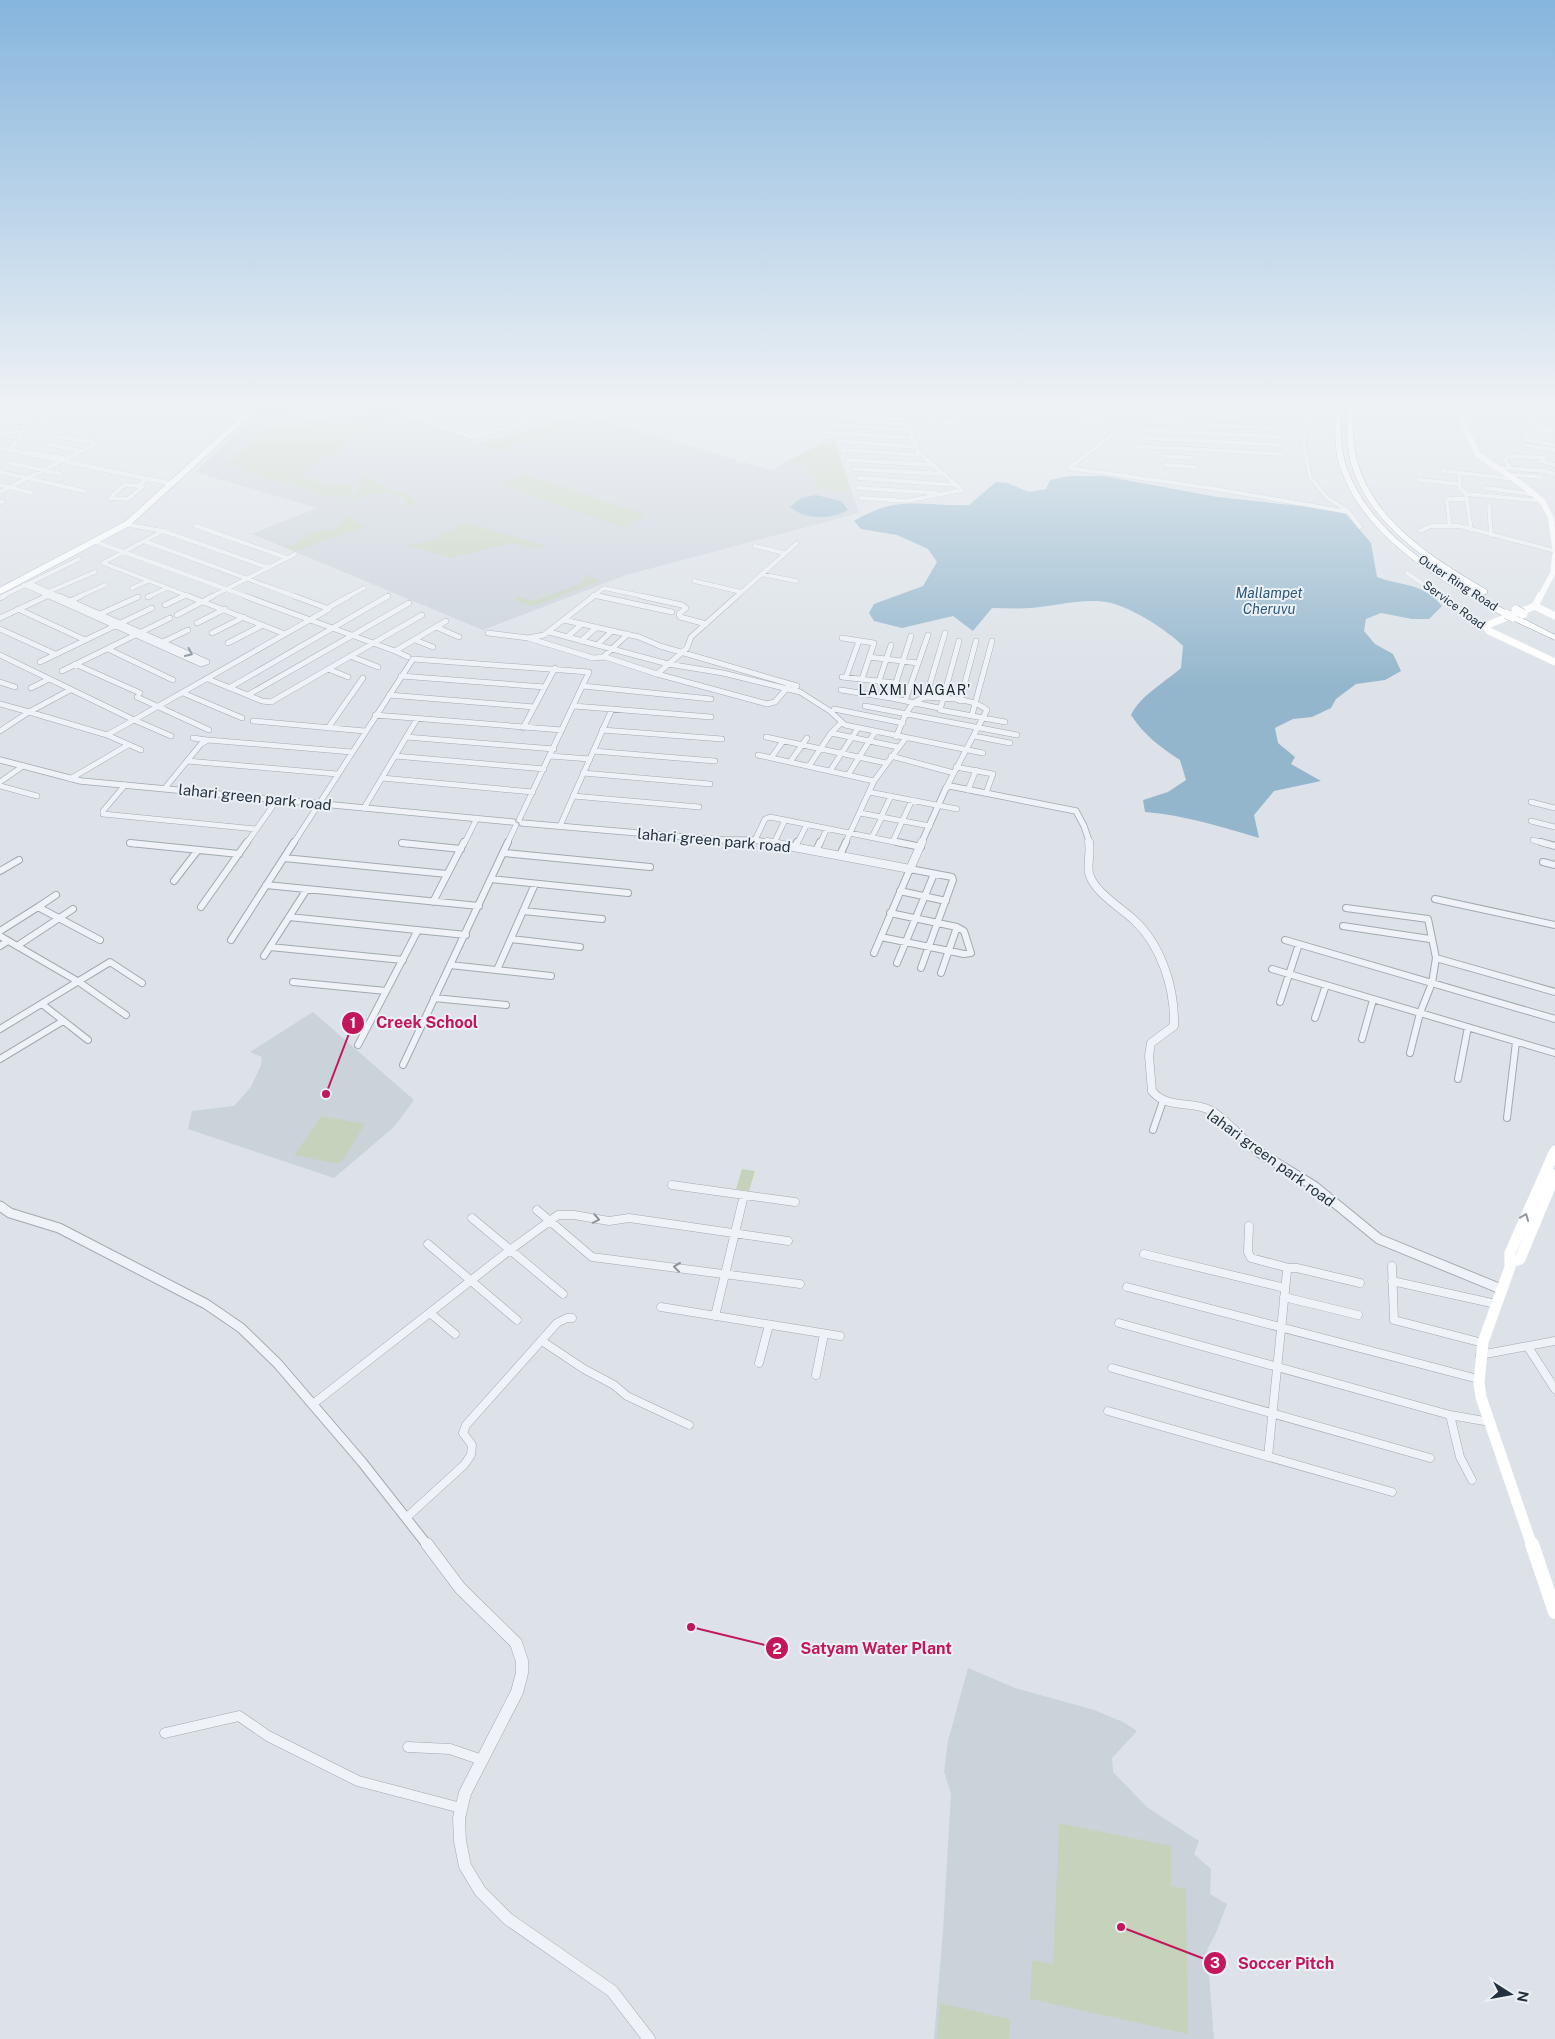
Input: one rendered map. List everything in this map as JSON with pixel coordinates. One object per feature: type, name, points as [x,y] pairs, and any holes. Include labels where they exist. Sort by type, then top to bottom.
[{"type":"highway","name":"Outer Ring Road","points":[[1359,497],[1386,530],[1450,581],[1514,614],[1555,638]]},
{"type":"highway","name":"Outer Ring Road","points":[[1371,497],[1398,529],[1411,541],[1462,578],[1514,614],[1555,630]]},
{"type":"main road","points":[[0,589],[125,524],[153,497]]},
{"type":"main road","points":[[0,589],[24,583],[96,542],[125,524],[155,497]]},
{"type":"main road","points":[[1486,628],[1486,624],[1535,606],[1553,573],[1555,551],[1554,518],[1538,497]]},
{"type":"main road","points":[[1535,606],[1555,616]]},
{"type":"main road","name":"Service Road","points":[[1486,628],[1555,662]]},
{"type":"main road","points":[[1555,1150],[1510,1253],[1512,1262],[1501,1288],[1479,1355],[1478,1379],[1490,1422],[1555,1612]]},
{"type":"main road","points":[[1512,1262],[1520,1259],[1555,1175]]},
{"type":"street","points":[[111,497],[128,499],[130,497]]},
{"type":"street","points":[[861,498],[907,501],[925,497]]},
{"type":"street","points":[[1263,497],[1349,512]]},
{"type":"street","points":[[1328,497],[1349,512],[1360,527]]},
{"type":"street","points":[[1450,526],[1447,501],[1449,499],[1466,497]]},
{"type":"street","points":[[1467,497],[1471,530]]},
{"type":"street","points":[[1488,497],[1542,501]]},
{"type":"street","points":[[1489,506],[1491,535]]},
{"type":"street","points":[[125,524],[163,532],[269,568]]},
{"type":"street","points":[[196,526],[286,557],[286,559]]},
{"type":"street","points":[[1420,531],[1433,526],[1450,526],[1555,551]]},
{"type":"street","points":[[98,566],[163,532]]},
{"type":"street","points":[[144,541],[328,608]]},
{"type":"street","points":[[96,542],[408,657]]},
{"type":"street","points":[[657,674],[688,646],[689,639],[797,542]]},
{"type":"street","points":[[755,546],[785,553]]},
{"type":"street","points":[[177,615],[295,554]]},
{"type":"street","points":[[0,598],[24,583],[79,559]]},
{"type":"street","points":[[103,564],[225,609],[285,634]]},
{"type":"street","points":[[0,618],[95,572]]},
{"type":"street","name":"Service Road","points":[[1407,573],[1486,628]]},
{"type":"street","points":[[761,574],[796,582]]},
{"type":"street","points":[[132,588],[148,581]]},
{"type":"street","points":[[694,581],[741,592]]},
{"type":"street","points":[[24,583],[94,617],[116,624],[140,632],[208,662],[201,664],[134,635],[116,624],[100,614],[71,601],[48,594]]},
{"type":"street","points":[[65,604],[105,585]]},
{"type":"street","points":[[148,597],[167,588]]},
{"type":"street","points":[[107,735],[329,610],[328,608],[364,588]]},
{"type":"street","points":[[528,638],[549,632],[593,595],[606,588],[682,605],[686,608],[679,614],[680,617],[706,624]]},
{"type":"street","points":[[165,605],[187,595]]},
{"type":"street","points":[[593,595],[672,612]]},
{"type":"street","points":[[229,688],[388,596]]},
{"type":"street","points":[[94,617],[138,597]]},
{"type":"street","points":[[248,695],[409,603]]},
{"type":"street","points":[[40,662],[152,608]]},
{"type":"street","points":[[18,609],[85,640]]},
{"type":"street","points":[[197,623],[225,609]]},
{"type":"street","points":[[208,679],[262,702],[271,702],[422,615]]},
{"type":"street","points":[[212,633],[244,617]]},
{"type":"street","points":[[62,671],[170,618]]},
{"type":"street","points":[[395,651],[446,620]]},
{"type":"street","points":[[564,620],[628,634],[797,686],[793,690]]},
{"type":"street","points":[[567,637],[582,624]]},
{"type":"street","points":[[228,643],[263,625]]},
{"type":"street","points":[[436,627],[459,637]]},
{"type":"street","points":[[582,641],[597,627]]},
{"type":"street","points":[[0,630],[55,654]]},
{"type":"street","points":[[158,645],[188,630]]},
{"type":"street","points":[[597,645],[612,631]]},
{"type":"street","points":[[549,632],[668,664],[723,673],[787,688],[810,696],[830,711],[840,723],[896,737],[983,753]]},
{"type":"street","points":[[488,633],[528,638],[593,658],[603,657],[767,704],[775,702],[787,688]]},
{"type":"street","points":[[926,697],[945,633]]},
{"type":"street","points":[[603,657],[628,634]]},
{"type":"street","points":[[905,701],[928,635]]},
{"type":"street","points":[[891,698],[911,636]]},
{"type":"street","points":[[842,638],[859,641],[868,640],[874,643],[862,679]]},
{"type":"street","points":[[415,640],[433,647]]},
{"type":"street","points":[[859,641],[844,677],[895,683]]},
{"type":"street","points":[[939,708],[959,641]]},
{"type":"street","points":[[960,701],[976,641]]},
{"type":"street","points":[[972,715],[992,641]]},
{"type":"street","points":[[879,681],[891,646]]},
{"type":"street","points":[[108,649],[173,680]]},
{"type":"street","points":[[0,655],[70,690],[172,736]]},
{"type":"street","points":[[350,656],[378,666]]},
{"type":"street","points":[[627,664],[638,656]]},
{"type":"street","points":[[869,657],[918,663]]},
{"type":"street","points":[[231,940],[411,661],[416,658],[589,672]]},
{"type":"street","points":[[75,664],[158,707],[209,730]]},
{"type":"street","points":[[402,1065],[466,935],[592,665]]},
{"type":"street","points":[[523,728],[555,668]]},
{"type":"street","points":[[328,669],[348,677]]},
{"type":"street","points":[[401,676],[545,687]]},
{"type":"street","points":[[328,728],[363,678]]},
{"type":"street","points":[[32,688],[50,679]]},
{"type":"street","points":[[0,682],[15,687]]},
{"type":"street","points":[[583,686],[711,699]]},
{"type":"street","points":[[0,731],[29,712],[70,690]]},
{"type":"street","points":[[841,690],[912,702],[939,708],[942,711],[1006,722]]},
{"type":"street","points":[[182,693],[242,718]]},
{"type":"street","points":[[389,695],[534,706]]},
{"type":"street","points":[[874,953],[890,913],[940,806],[946,788],[987,710],[981,704],[976,703],[926,697],[918,698],[912,702],[896,737]]},
{"type":"street","points":[[0,704],[107,735],[141,750]]},
{"type":"street","points":[[574,706],[711,717]]},
{"type":"street","points":[[865,706],[1017,735]]},
{"type":"street","points":[[560,826],[612,709]]},
{"type":"street","points":[[834,710],[903,723]]},
{"type":"street","points":[[376,715],[562,730]]},
{"type":"street","points":[[364,808],[417,719]]},
{"type":"street","points":[[253,721],[366,731]]},
{"type":"street","points":[[809,766],[840,723]]},
{"type":"street","points":[[830,771],[858,728]]},
{"type":"street","points":[[602,730],[722,739]]},
{"type":"street","points":[[848,775],[875,732]]},
{"type":"street","points":[[831,733],[898,747]]},
{"type":"street","points":[[974,736],[1010,743]]},
{"type":"street","points":[[406,737],[554,749]]},
{"type":"street","points":[[766,737],[886,763]]},
{"type":"street","points":[[193,738],[352,752]]},
{"type":"street","points":[[790,762],[807,738]]},
{"type":"street","points":[[840,856],[874,781],[905,738]]},
{"type":"street","points":[[165,788],[200,744],[208,740]]},
{"type":"street","points":[[771,758],[783,741]]},
{"type":"street","points":[[70,779],[128,745]]},
{"type":"street","points":[[593,751],[715,761]]},
{"type":"street","points":[[758,755],[874,781]]},
{"type":"street","points":[[395,756],[544,769]]},
{"type":"street","points":[[550,756],[590,758]]},
{"type":"street","points":[[891,756],[954,773]]},
{"type":"street","name":"lahari green park road","points":[[0,760],[70,779],[560,826],[720,840],[755,840],[910,869]]},
{"type":"street","points":[[187,761],[338,774]]},
{"type":"street","points":[[0,782],[22,766]]},
{"type":"street","points":[[956,767],[993,774],[994,776],[986,793]]},
{"type":"street","points":[[968,790],[976,770]]},
{"type":"street","points":[[583,773],[710,784]]},
{"type":"street","points":[[382,778],[533,792]]},
{"type":"street","points":[[125,785],[103,811],[103,814],[256,829]]},
{"type":"street","points":[[0,786],[37,796]]},
{"type":"street","points":[[946,788],[950,786],[1076,811],[1080,817],[1090,845],[1089,870],[1091,876],[1114,904],[1135,921],[1157,951],[1164,966],[1170,989],[1175,1021],[1172,1029],[1154,1039],[1149,1046],[1152,1091],[1162,1101],[1153,1130]]},
{"type":"street","points":[[868,792],[957,809]]},
{"type":"street","points":[[573,796],[699,807]]},
{"type":"street","points":[[872,837],[891,796]]},
{"type":"street","points":[[201,907],[277,800]]},
{"type":"street","points":[[893,841],[912,800]]},
{"type":"street","points":[[1531,802],[1555,808]]},
{"type":"street","points":[[860,813],[930,826]]},
{"type":"street","points":[[432,902],[477,818]]},
{"type":"street","points":[[755,840],[766,818],[807,824],[921,847]]},
{"type":"street","points":[[774,843],[785,820]]},
{"type":"street","points":[[1531,821],[1555,827]]},
{"type":"street","points":[[795,847],[807,824]]},
{"type":"street","points":[[816,851],[827,828]]},
{"type":"street","points":[[1533,840],[1555,846]]},
{"type":"street","points":[[130,843],[239,854]]},
{"type":"street","points":[[402,843],[461,849]]},
{"type":"street","points":[[174,881],[198,850]]},
{"type":"street","points":[[504,853],[650,867]]},
{"type":"street","points":[[284,858],[447,874]]},
{"type":"street","points":[[0,871],[19,860]]},
{"type":"street","points":[[1543,862],[1555,865]]},
{"type":"street","points":[[910,869],[953,878],[921,968]]},
{"type":"street","points":[[896,963],[934,874]]},
{"type":"street","points":[[491,879],[628,892]]},
{"type":"street","points":[[497,970],[535,884]]},
{"type":"street","points":[[266,885],[479,906]]},
{"type":"street","points":[[264,956],[307,889]]},
{"type":"street","points":[[900,891],[946,901]]},
{"type":"street","points":[[0,931],[56,895]]},
{"type":"street","points":[[1435,899],[1555,925]]},
{"type":"street","points":[[38,907],[100,940]]},
{"type":"street","points":[[1346,908],[1426,918],[1429,921],[1430,939],[1436,958],[1432,983],[1420,1013],[1410,1053]]},
{"type":"street","points":[[16,946],[73,909]]},
{"type":"street","points":[[523,911],[602,919]]},
{"type":"street","points":[[881,937],[964,954],[971,953],[964,931],[957,927],[890,913]]},
{"type":"street","points":[[289,917],[466,935]]},
{"type":"street","points":[[1343,926],[1430,939]]},
{"type":"street","points":[[941,973],[957,927]]},
{"type":"street","points":[[358,1046],[418,930]]},
{"type":"street","points":[[0,936],[79,982],[126,1015]]},
{"type":"street","points":[[511,939],[580,947]]},
{"type":"street","points":[[1285,940],[1555,1019]]},
{"type":"street","points":[[0,946],[8,941]]},
{"type":"street","points":[[1280,1002],[1299,944]]},
{"type":"street","points":[[270,947],[403,960]]},
{"type":"street","points":[[1436,958],[1555,992]]},
{"type":"street","points":[[0,1029],[110,962],[142,983]]},
{"type":"street","points":[[450,965],[551,976]]},
{"type":"street","points":[[1272,969],[1555,1053]]},
{"type":"street","points":[[293,982],[386,991]]},
{"type":"street","points":[[1315,1018],[1326,985]]},
{"type":"street","points":[[434,998],[506,1006]]},
{"type":"street","points":[[1362,1039],[1373,1000]]},
{"type":"street","points":[[42,1004],[88,1040]]},
{"type":"street","points":[[0,1059],[63,1021]]},
{"type":"street","points":[[1458,1080],[1468,1027]]},
{"type":"street","points":[[1507,1118],[1516,1042]]},
{"type":"street","name":"lahari green park road","points":[[1162,1101],[1200,1107],[1212,1112],[1249,1146],[1316,1187],[1361,1228],[1379,1239],[1501,1288]]},
{"type":"street","points":[[672,1185],[795,1202]]},
{"type":"street","points":[[715,1316],[744,1195]]},
{"type":"street","points":[[0,1206],[10,1214],[59,1228],[220,1313],[259,1345],[313,1404],[407,1517],[460,1588],[516,1642],[522,1653],[522,1678],[517,1692],[465,1793],[461,1808],[459,1818],[460,1841],[466,1866],[480,1892],[508,1919],[612,1991],[649,2039]]},
{"type":"street","points":[[538,1210],[590,1257],[800,1284]]},
{"type":"street","points":[[313,1404],[510,1250],[558,1215],[564,1214],[609,1221],[629,1218],[788,1241]]},
{"type":"street","points":[[472,1218],[563,1294]]},
{"type":"street","points":[[1249,1226],[1248,1252],[1250,1258],[1360,1283]]},
{"type":"street","points":[[428,1244],[517,1320]]},
{"type":"street","points":[[1144,1254],[1285,1292],[1358,1315]]},
{"type":"street","points":[[1392,1266],[1394,1320],[1483,1343]]},
{"type":"street","points":[[1268,1456],[1287,1271],[1289,1268]]},
{"type":"street","points":[[1392,1281],[1496,1304]]},
{"type":"street","points":[[1127,1287],[1478,1379]]},
{"type":"street","points":[[662,1307],[840,1336]]},
{"type":"street","points":[[430,1313],[455,1334]]},
{"type":"street","points":[[407,1517],[469,1459],[473,1450],[472,1444],[463,1433],[466,1425],[558,1323],[567,1318],[572,1318]]},
{"type":"street","points":[[1119,1323],[1450,1415],[1490,1422]]},
{"type":"street","points":[[759,1363],[769,1325]]},
{"type":"street","points":[[816,1375],[824,1334]]},
{"type":"street","points":[[542,1341],[584,1369],[614,1385],[627,1396],[689,1425]]},
{"type":"street","points":[[1479,1355],[1555,1341]]},
{"type":"street","points":[[1528,1346],[1555,1389]]},
{"type":"street","points":[[1112,1368],[1430,1458]]},
{"type":"street","points":[[1108,1410],[1392,1492]]},
{"type":"street","points":[[1450,1415],[1457,1449],[1465,1469],[1472,1480]]},
{"type":"street","points":[[165,1733],[238,1716],[268,1736],[358,1781],[461,1808]]},
{"type":"street","points":[[408,1747],[450,1748],[482,1760]]},
{"type":"shaded area","points":[[280,497],[854,497],[859,513],[626,575],[483,630],[252,534],[317,508]]},
{"type":"shaded area","points":[[313,1012],[414,1100],[394,1127],[334,1178],[188,1129],[192,1111],[234,1106],[251,1087],[261,1065],[262,1057],[250,1052]]},
{"type":"shaded area","points":[[968,1668],[1015,1688],[1094,1710],[1123,1722],[1137,1731],[1112,1758],[1113,1772],[1148,1808],[1199,1841],[1194,1854],[1211,1869],[1210,1894],[1227,1904],[1207,1950],[1214,2039],[934,2039],[943,1931],[951,1794],[944,1772],[948,1741]]},
{"type":"green space","points":[[354,497],[363,497],[356,500],[350,503]]},
{"type":"green space","points":[[401,497],[412,497],[414,499],[414,504],[406,507],[404,498]]},
{"type":"green space","points":[[535,497],[594,497],[647,515],[624,527]]},
{"type":"green space","points":[[348,515],[364,527],[295,551],[283,546],[298,545],[297,540],[307,538],[309,533],[331,530],[340,526]]},
{"type":"green space","points":[[466,523],[545,546],[539,548],[511,543],[450,558],[407,545],[426,543]]},
{"type":"green space","points":[[584,575],[599,581],[536,605],[528,605],[514,600],[519,597],[534,601],[580,584],[584,580]]},
{"type":"green space","points":[[322,1116],[365,1124],[343,1160],[338,1164],[294,1155]]},
{"type":"green space","points":[[742,1169],[755,1171],[749,1191],[736,1189]]},
{"type":"green space","points":[[1059,1823],[1171,1846],[1171,1886],[1186,1889],[1188,2034],[1030,1999],[1032,1960],[1053,1964]]},
{"type":"green space","points":[[940,2003],[1010,2019],[1009,2039],[937,2039]]},
{"type":"water","points":[[825,497],[841,501],[848,510],[826,517],[803,514],[790,507],[801,498]]},
{"type":"water","name":"Mallampet Cheruvu","points":[[978,497],[1218,497],[1320,508],[1346,514],[1371,543],[1377,577],[1420,589],[1435,598],[1442,606],[1429,619],[1412,619],[1381,613],[1366,619],[1364,631],[1375,644],[1393,654],[1401,671],[1385,680],[1356,684],[1336,699],[1331,708],[1312,717],[1293,719],[1275,728],[1278,743],[1295,757],[1291,764],[1321,781],[1274,791],[1254,815],[1259,838],[1188,819],[1145,812],[1143,800],[1168,792],[1186,780],[1180,760],[1141,729],[1131,715],[1147,695],[1181,668],[1183,646],[1150,621],[1120,606],[1101,601],[1091,601],[1031,608],[992,608],[973,631],[953,616],[902,628],[874,621],[869,613],[874,604],[923,586],[937,562],[928,549],[897,535],[861,529],[854,521],[884,507],[898,505],[969,505]]},
{"type":"place","name":"Creek School","points":[[326,1094]]},
{"type":"place","name":"Satyam Water Plant","points":[[691,1627]]},
{"type":"place","name":"Soccer Pitch","points":[[1121,1927]]},
{"type":"district","name":"LAXMI NAGAR'","points":[[915,690]]}]
